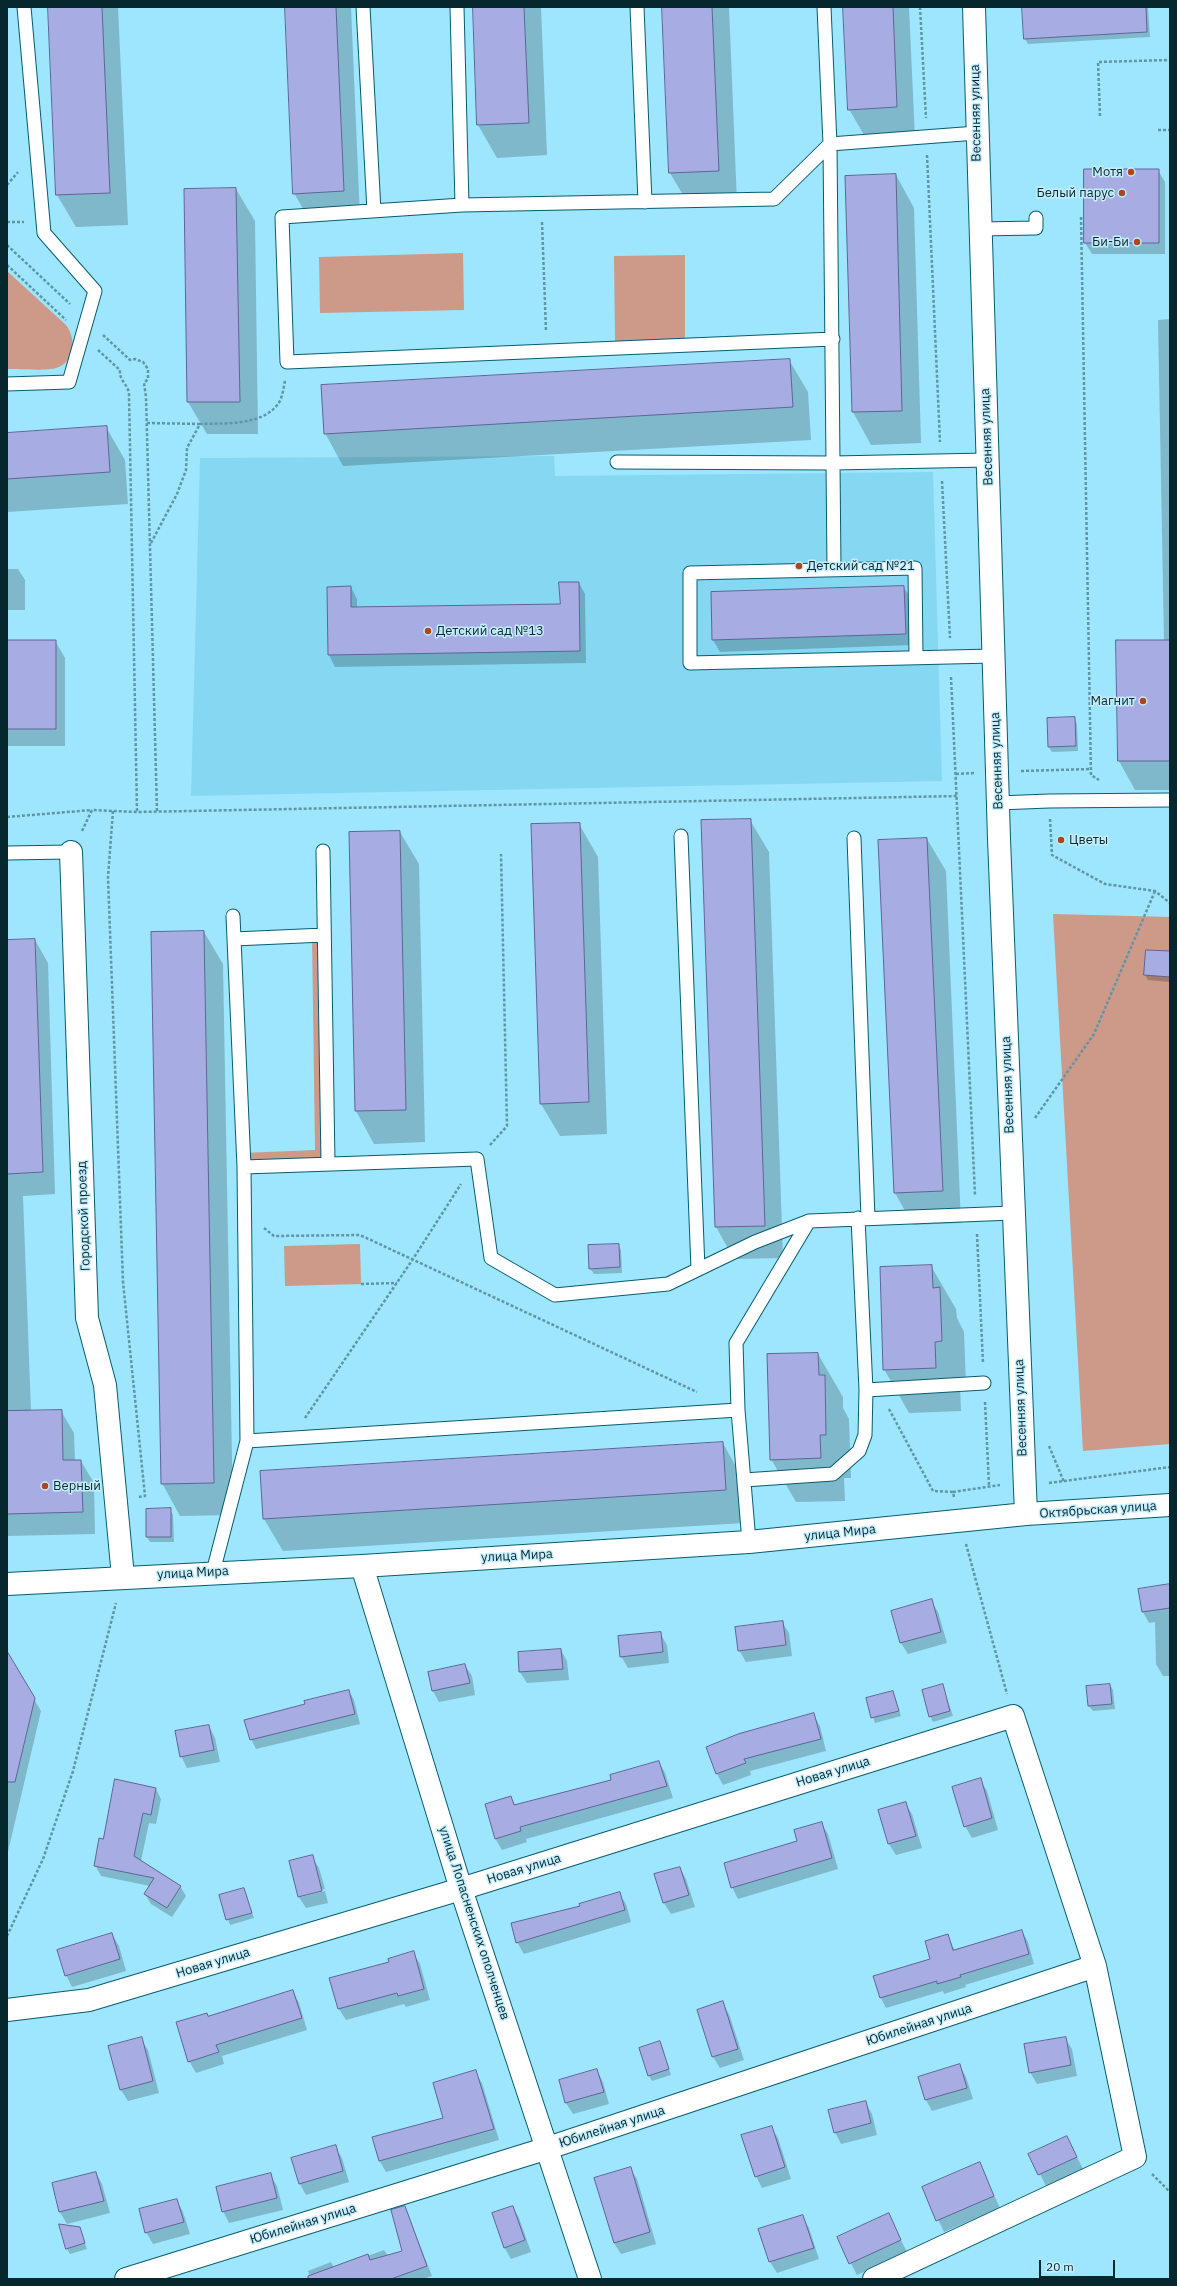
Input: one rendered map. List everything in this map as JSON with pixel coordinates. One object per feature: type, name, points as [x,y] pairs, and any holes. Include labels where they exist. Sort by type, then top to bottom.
[{"type":"street","name":"Весенняя улица","points":[[974,7],[998,803],[1026,1514]]},
{"type":"street","name":"Городской проезд","points":[[71,852],[87,1318],[105,1385],[123,1577]]},
{"type":"street","name":"Октябрьская улица","points":[[1026,1514],[1170,1505]]},
{"type":"street","name":"улица Мира","points":[[7,1584],[213,1572],[362,1566],[749,1542],[1026,1514]]},
{"type":"street","name":"улица Лопасненских ополченцев","points":[[362,1566],[461,1889],[548,2148],[590,2279]]},
{"type":"street","name":"Новая улица","points":[[7,2010],[89,2000],[461,1889],[1013,1716]]},
{"type":"street","points":[[874,2279],[1134,2157],[1095,1966],[1013,1716]]},
{"type":"street","name":"Юбилейная улица","points":[[126,2279],[548,2148],[1095,1966]]},
{"type":"lane","points":[[7,384],[69,382],[95,291],[44,233],[24,7]]},
{"type":"lane","points":[[363,7],[374,211]]},
{"type":"lane","points":[[457,7],[462,205]]},
{"type":"lane","points":[[637,7],[645,202]]},
{"type":"lane","points":[[824,7],[830,144],[834,570]]},
{"type":"lane","points":[[832,339],[287,362],[282,216],[462,205],[774,199],[830,144],[977,133]]},
{"type":"lane","points":[[980,229],[1036,228],[1036,218]]},
{"type":"lane","points":[[617,462],[833,463],[988,460]]},
{"type":"lane","points":[[916,657],[915,568],[690,574],[690,663],[994,656]]},
{"type":"lane","points":[[998,803],[1170,800]]},
{"type":"lane","points":[[681,836],[698,1269]]},
{"type":"lane","points":[[744,1480],[833,1474],[860,1451],[872,1390],[863,1218],[854,838]]},
{"type":"lane","points":[[323,851],[328,1163]]},
{"type":"lane","points":[[7,853],[71,852]]},
{"type":"lane","points":[[213,1572],[247,1441],[244,1167],[233,916]]},
{"type":"lane","points":[[234,939],[324,935]]},
{"type":"lane","points":[[244,1167],[477,1158],[491,1258],[555,1296],[668,1284],[755,1242],[809,1221],[1013,1213]]},
{"type":"lane","points":[[749,1542],[738,1410],[736,1342],[809,1221]]},
{"type":"lane","points":[[872,1390],[984,1383]]},
{"type":"lane","points":[[247,1441],[738,1410]]},
{"type":"path","points":[[920,7],[989,1485]]},
{"type":"path","points":[[1100,116],[1098,62],[1170,60]]},
{"type":"path","points":[[1158,130],[1170,130]]},
{"type":"path","points":[[542,204],[547,350]]},
{"type":"path","points":[[1081,217],[1091,775],[1110,786],[1111,801]]},
{"type":"path","points":[[7,245],[130,360],[135,359],[143,362],[148,369],[148,379],[144,383],[147,423],[157,812]]},
{"type":"path","points":[[7,265],[120,370],[122,382],[128,387],[137,812]]},
{"type":"path","points":[[147,423],[239,423],[264,415],[279,404],[284,385],[287,362]]},
{"type":"path","points":[[150,544],[176,494],[186,470],[187,448],[200,424]]},
{"type":"path","points":[[998,772],[1091,769]]},
{"type":"path","points":[[7,817],[92,810],[157,812],[958,796]]},
{"type":"path","points":[[1049,801],[1052,855],[1105,884],[1155,891],[1170,903]]},
{"type":"path","points":[[71,852],[92,810]]},
{"type":"path","points":[[113,811],[108,877],[123,1282],[146,1496],[116,1500]]},
{"type":"path","points":[[1034,1120],[1094,1034],[1155,891]]},
{"type":"path","points":[[244,1210],[274,1236],[360,1235],[703,1395]]},
{"type":"path","points":[[361,1284],[397,1283]]},
{"type":"path","points":[[872,1390],[933,1491],[953,1492]]},
{"type":"path","points":[[1046,1440],[1064,1482]]},
{"type":"path","points":[[973,1570],[1013,1716]]},
{"type":"path","points":[[7,1936],[42,1859],[73,1771],[123,1577]]},
{"type":"shaded area","points":[[463,253],[464,310],[320,313],[319,257]]},
{"type":"shaded area","points":[[685,255],[685,340],[615,341],[614,256]]},
{"type":"shaded area","points":[[7,271],[66,325],[69,330],[73,343],[71,355],[63,365],[52,369],[7,369]]},
{"type":"shaded area","name":"Детский сад №13","points":[[554,456],[555,476],[933,472],[942,781],[191,796],[200,458]]},
{"type":"shaded area","points":[[1053,914],[1170,917],[1170,1444],[1083,1451]]},
{"type":"shaded area","points":[[324,935],[328,1163],[244,1167],[243,1153],[315,1150],[312,936]]},
{"type":"shaded area","points":[[360,1244],[361,1284],[285,1286],[284,1246]]},
{"type":"building","points":[[48,7],[102,7],[110,193],[56,195]]},
{"type":"building","points":[[285,7],[336,7],[344,191],[293,194]]},
{"type":"building","points":[[473,7],[524,7],[529,123],[477,125]]},
{"type":"building","points":[[662,7],[712,7],[719,171],[669,173]]},
{"type":"building","points":[[843,7],[893,7],[897,107],[848,110]]},
{"type":"building","points":[[1022,7],[1146,7],[1147,32],[1024,39]]},
{"type":"building","name":"Белый парус","points":[[1084,169],[1159,169],[1159,243],[1084,243]]},
{"type":"building","points":[[896,174],[902,411],[852,412],[845,176]]},
{"type":"building","points":[[236,188],[240,402],[187,402],[184,189]]},
{"type":"building","points":[[790,359],[793,407],[324,434],[321,385]]},
{"type":"building","points":[[107,426],[110,472],[7,479],[7,433]]},
{"type":"building","points":[[559,582],[579,582],[580,651],[328,655],[327,587],[351,586],[351,607],[560,604]]},
{"type":"building","points":[[904,586],[906,634],[712,640],[711,592]]},
{"type":"building","points":[[7,640],[56,640],[56,729],[7,729]]},
{"type":"building","name":"Магнит","points":[[1116,640],[1170,640],[1170,761],[1118,761]]},
{"type":"building","points":[[1075,717],[1076,746],[1048,747],[1047,718]]},
{"type":"building","points":[[751,819],[765,1226],[715,1227],[701,820]]},
{"type":"building","points":[[580,823],[589,1102],[540,1104],[531,824]]},
{"type":"building","points":[[400,831],[406,1110],[355,1111],[349,832]]},
{"type":"building","points":[[927,838],[943,1191],[894,1193],[878,840]]},
{"type":"building","points":[[204,931],[214,1483],[161,1484],[151,932]]},
{"type":"building","points":[[35,939],[43,1172],[7,1174],[7,940]]},
{"type":"building","points":[[1146,950],[1170,951],[1170,977],[1144,975]]},
{"type":"building","points":[[619,1244],[620,1267],[589,1269],[588,1245]]},
{"type":"building","points":[[932,1265],[933,1288],[940,1287],[942,1341],[935,1342],[936,1368],[883,1370],[880,1267]]},
{"type":"building","points":[[818,1353],[819,1375],[825,1375],[826,1435],[820,1435],[821,1458],[770,1460],[767,1354]]},
{"type":"building","name":"Верный","points":[[62,1410],[63,1460],[81,1460],[83,1512],[7,1514],[7,1411]]},
{"type":"building","points":[[723,1442],[726,1490],[263,1519],[260,1471]]},
{"type":"building","points":[[171,1508],[171,1537],[146,1537],[146,1509]]},
{"type":"building","points":[[1170,1584],[1170,1608],[1142,1612],[1138,1589]]},
{"type":"building","points":[[932,1599],[941,1632],[900,1643],[891,1611]]},
{"type":"building","points":[[783,1621],[786,1645],[738,1651],[735,1627]]},
{"type":"building","points":[[661,1632],[663,1652],[620,1657],[618,1636]]},
{"type":"building","points":[[561,1649],[563,1669],[519,1672],[518,1652]]},
{"type":"building","points":[[7,1651],[35,1698],[15,1782],[7,1782]]},
{"type":"building","points":[[465,1664],[470,1683],[432,1691],[428,1672]]},
{"type":"building","points":[[943,1684],[950,1711],[929,1717],[922,1690]]},
{"type":"building","points":[[1110,1684],[1112,1704],[1088,1706],[1086,1686]]},
{"type":"building","points":[[349,1690],[355,1714],[250,1740],[244,1720],[305,1704],[304,1701]]},
{"type":"building","points":[[893,1691],[899,1711],[871,1718],[866,1698]]},
{"type":"building","points":[[814,1713],[821,1739],[744,1759],[746,1763],[716,1774],[706,1747],[738,1734]]},
{"type":"building","points":[[209,1725],[214,1750],[180,1757],[175,1731]]},
{"type":"building","points":[[659,1761],[667,1786],[520,1827],[521,1831],[495,1839],[485,1804],[511,1796],[514,1805],[611,1780],[610,1775]]},
{"type":"building","points":[[981,1778],[992,1818],[964,1827],[952,1787]]},
{"type":"building","points":[[115,1779],[156,1788],[151,1815],[143,1813],[134,1856],[181,1886],[167,1908],[144,1894],[154,1878],[94,1866],[99,1838],[103,1839]]},
{"type":"building","points":[[906,1802],[916,1836],[888,1844],[878,1810]]},
{"type":"building","points":[[822,1822],[832,1858],[731,1888],[724,1863],[797,1841],[794,1830]]},
{"type":"building","points":[[313,1855],[322,1891],[298,1897],[289,1861]]},
{"type":"building","points":[[680,1867],[689,1895],[663,1903],[654,1874]]},
{"type":"building","points":[[244,1888],[252,1913],[226,1920],[219,1895]]},
{"type":"building","points":[[620,1892],[625,1910],[516,1943],[511,1923],[580,1906],[579,1904]]},
{"type":"building","points":[[1022,1930],[1029,1954],[960,1975],[961,1977],[937,1984],[937,1981],[880,1998],[873,1976],[930,1959],[925,1941],[948,1934],[953,1950]]},
{"type":"building","points":[[112,1933],[120,1959],[65,1976],[57,1950]]},
{"type":"building","points":[[414,1951],[424,1989],[398,1996],[397,1993],[338,2009],[329,1978],[389,1962],[388,1959]]},
{"type":"building","points":[[293,1990],[302,2018],[216,2045],[219,2052],[188,2062],[176,2022],[207,2013],[208,2016]]},
{"type":"building","points":[[723,2001],[738,2049],[712,2057],[697,2010]]},
{"type":"building","points":[[142,2037],[153,2081],[120,2090],[108,2046]]},
{"type":"building","points":[[1066,2037],[1071,2065],[1029,2073],[1024,2044]]},
{"type":"building","points":[[660,2041],[669,2069],[648,2076],[639,2048]]},
{"type":"building","points":[[960,2064],[967,2088],[925,2100],[918,2077]]},
{"type":"building","points":[[597,2069],[604,2092],[565,2103],[559,2080]]},
{"type":"building","points":[[476,2070],[494,2129],[379,2161],[372,2137],[443,2118],[433,2083]]},
{"type":"building","points":[[866,2101],[871,2123],[834,2133],[828,2110]]},
{"type":"building","points":[[772,2126],[785,2167],[755,2177],[741,2135]]},
{"type":"building","points":[[1067,2136],[1077,2157],[1038,2175],[1028,2154]]},
{"type":"building","points":[[336,2145],[343,2171],[299,2184],[291,2158]]},
{"type":"building","points":[[980,2162],[994,2196],[936,2221],[922,2187]]},
{"type":"building","points":[[631,2167],[650,2232],[614,2243],[594,2178]]},
{"type":"building","points":[[96,2172],[104,2201],[59,2212],[52,2183]]},
{"type":"building","points":[[271,2173],[277,2198],[222,2212],[216,2187]]},
{"type":"building","points":[[177,2199],[184,2222],[145,2233],[139,2209]]},
{"type":"building","points":[[405,2206],[427,2266],[391,2279],[308,2279],[308,2276],[368,2254],[370,2260],[402,2251],[391,2210]]},
{"type":"building","points":[[513,2206],[525,2240],[504,2248],[492,2213]]},
{"type":"building","points":[[889,2213],[901,2240],[849,2264],[837,2237]]},
{"type":"building","points":[[803,2215],[814,2248],[769,2262],[758,2229]]},
{"type":"building","points":[[59,2224],[80,2227],[85,2243],[66,2249]]},
{"type":"place","name":"Мотя","points":[[1131,172]]},
{"type":"place","name":"Белый парус","points":[[1122,193]]},
{"type":"place","name":"Би-Би","points":[[1137,242]]},
{"type":"place","name":"Детский сад №21","points":[[799,566]]},
{"type":"place","name":"Детский сад №13","points":[[428,631]]},
{"type":"place","name":"Магнит","points":[[1143,701]]},
{"type":"place","name":"Цветы","points":[[1061,840]]},
{"type":"place","name":"Верный","points":[[45,1486]]}]
